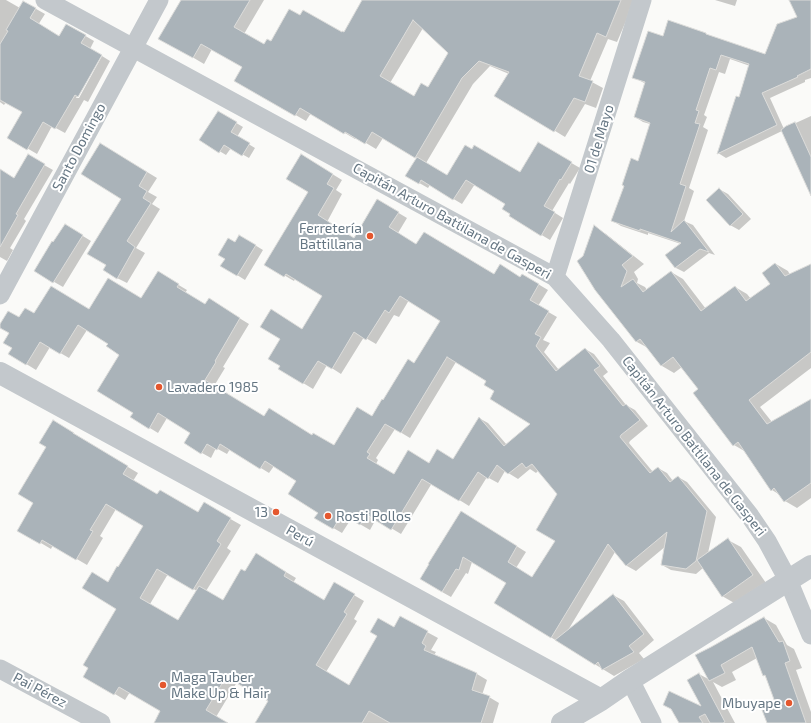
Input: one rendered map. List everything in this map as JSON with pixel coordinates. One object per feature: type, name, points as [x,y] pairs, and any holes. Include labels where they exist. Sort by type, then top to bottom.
[{"type":"street","name":"Capitán Arturo Battilana de Gasperi","points":[[44,0],[555,277],[611,340],[750,516],[767,542],[788,580],[811,635]]},
{"type":"street","name":"Santo Domingo","points":[[0,295],[159,0]]},
{"type":"street","name":"01 de Mayo","points":[[555,277],[642,0]]},
{"type":"street","name":"Perú","points":[[0,373],[601,700]]},
{"type":"street","points":[[562,723],[601,700],[630,680],[811,566]]},
{"type":"street","name":"Pai Pérez","points":[[0,669],[101,723]]},
{"type":"street","points":[[630,680],[652,723]]},
{"type":"building","points":[[181,0],[250,0],[234,27],[264,44],[267,39],[271,41],[289,9],[300,15],[303,10],[344,32],[362,0],[621,0],[606,37],[597,33],[579,76],[593,81],[585,102],[574,98],[554,132],[494,96],[509,72],[479,61],[462,78],[415,158],[372,132],[365,144],[345,132],[344,134],[300,108],[295,116],[234,81],[242,67],[201,44],[193,58],[158,39]],"holes":[[[413,20],[448,53],[428,87],[421,83],[414,96],[380,76]]]},
{"type":"building","points":[[789,0],[811,0],[811,69],[797,76],[798,77],[762,93],[777,125],[717,154],[736,96],[739,97],[749,64],[721,55],[716,70],[710,68],[696,110],[699,111],[695,123],[700,124],[680,184],[686,186],[671,232],[684,220],[709,252],[700,249],[675,268],[665,255],[681,243],[611,221],[624,186],[622,185],[631,158],[638,161],[650,123],[634,117],[645,82],[632,78],[648,31],[663,36],[668,20],[765,54],[777,24],[797,17]]},
{"type":"building","points":[[23,1],[36,8],[30,18],[59,36],[66,24],[86,35],[81,43],[102,55],[78,97],[75,95],[55,129],[43,122],[27,150],[7,138],[22,112],[0,100],[0,44],[8,31],[6,30]]},
{"type":"building","points":[[218,111],[237,122],[231,132],[250,143],[242,156],[224,145],[219,153],[199,140]]},
{"type":"building","points":[[795,122],[811,157],[811,196],[781,130]]},
{"type":"building","points":[[538,142],[572,162],[544,206],[555,212],[541,236],[509,216],[510,214],[502,209],[505,204],[466,180],[453,200],[421,180],[419,184],[405,176],[417,157],[447,175],[465,145],[472,149],[474,145],[520,172]]},
{"type":"building","points":[[100,143],[147,172],[139,186],[147,191],[143,198],[151,203],[127,241],[135,247],[117,279],[103,270],[106,265],[87,254],[121,199],[81,174]]},
{"type":"building","points":[[28,154],[45,164],[16,214],[18,215],[0,247],[0,169],[14,178]]},
{"type":"building","points":[[301,154],[333,174],[327,184],[334,188],[318,215],[354,238],[377,199],[399,212],[389,227],[416,244],[424,232],[494,274],[500,264],[520,277],[522,274],[539,284],[530,300],[549,311],[535,334],[541,337],[536,346],[556,371],[585,348],[600,366],[594,370],[623,406],[626,404],[640,420],[620,437],[650,473],[658,467],[670,482],[678,476],[707,511],[696,561],[686,569],[661,565],[667,532],[626,566],[608,544],[551,638],[494,603],[506,583],[463,557],[459,570],[456,569],[442,592],[420,579],[461,511],[517,546],[508,562],[532,577],[555,541],[536,530],[557,494],[532,464],[526,468],[522,463],[508,474],[497,465],[488,479],[478,472],[459,501],[422,479],[391,530],[367,515],[360,525],[342,514],[333,529],[314,518],[318,513],[288,494],[296,481],[265,461],[260,469],[220,444],[217,450],[207,444],[201,454],[184,443],[190,433],[158,413],[149,429],[130,417],[133,413],[97,391],[119,355],[106,346],[108,344],[78,325],[60,354],[40,342],[26,365],[8,354],[12,348],[3,343],[9,333],[0,328],[0,324],[8,311],[19,317],[25,308],[34,313],[51,286],[89,309],[108,278],[141,298],[158,271],[179,284],[177,287],[205,304],[209,298],[240,318],[205,380],[264,416],[269,408],[312,435],[313,433],[334,445],[357,407],[372,416],[408,359],[414,363],[440,321],[400,296],[389,313],[385,310],[366,340],[354,332],[332,369],[318,361],[303,384],[278,369],[280,366],[268,359],[280,339],[260,327],[271,309],[302,329],[322,296],[286,274],[284,277],[264,265],[308,192],[286,179]],"holes":[[[447,357],[486,381],[484,385],[494,391],[490,399],[530,424],[504,446],[479,417],[453,459],[437,449],[429,463],[408,450],[394,474],[367,458],[370,454],[367,452],[385,424],[401,433]]]},
{"type":"building","points":[[719,188],[743,214],[730,226],[706,200]]},
{"type":"building","points":[[65,224],[83,235],[53,283],[34,271],[52,241],[53,242]]},
{"type":"building","points":[[594,225],[633,256],[622,265],[627,271],[621,287],[633,279],[643,292],[671,271],[701,311],[735,286],[746,301],[770,284],[762,273],[775,263],[785,276],[811,264],[811,352],[749,400],[767,424],[811,399],[811,483],[784,502],[774,488],[771,491],[738,442],[733,446],[693,393],[698,389],[673,357],[661,366],[640,339],[636,342],[595,290],[577,261],[583,256]]},
{"type":"building","points":[[239,235],[256,245],[237,276],[220,266],[225,259],[218,255],[228,238],[235,242]]},
{"type":"building","points":[[53,420],[128,466],[123,474],[157,494],[160,490],[198,512],[204,502],[231,518],[217,541],[221,544],[193,590],[157,569],[140,598],[178,620],[199,586],[223,600],[241,569],[245,571],[256,553],[286,572],[284,576],[324,600],[334,582],[355,594],[344,612],[347,614],[316,665],[349,685],[377,636],[370,632],[378,618],[394,627],[400,616],[428,631],[422,643],[426,646],[424,650],[477,673],[472,690],[490,696],[481,723],[390,723],[369,711],[362,723],[255,723],[268,701],[226,677],[206,710],[228,723],[154,723],[160,711],[119,687],[114,695],[83,677],[88,668],[83,665],[116,609],[82,588],[92,572],[108,582],[143,526],[106,504],[90,530],[93,531],[76,560],[42,540],[40,544],[17,531],[33,503],[18,494],[46,447],[39,443]]},
{"type":"building","points":[[728,538],[753,575],[722,597],[697,560]]},
{"type":"building","points":[[613,594],[644,634],[629,646],[634,652],[602,670],[598,662],[595,665],[555,640]]},
{"type":"building","points":[[764,617],[779,642],[783,641],[790,661],[785,663],[806,723],[767,723],[762,710],[776,705],[765,675],[763,676],[752,647],[721,665],[725,673],[709,681],[695,655]]},
{"type":"building","points":[[699,673],[725,722],[710,723],[705,714],[699,717],[703,723],[679,723],[671,709],[663,705],[669,691],[701,706],[687,680]]},
{"type":"place","name":"Ferretería Battillana","points":[[370,236]]},
{"type":"place","name":"Lavadero 1985","points":[[159,387]]},
{"type":"place","name":"13","points":[[276,512]]},
{"type":"place","name":"Rosti Pollos","points":[[328,516]]},
{"type":"place","name":"Maga Tauber Make Up & Hair","points":[[163,685]]},
{"type":"place","name":"Mbuyape","points":[[789,703]]}]
